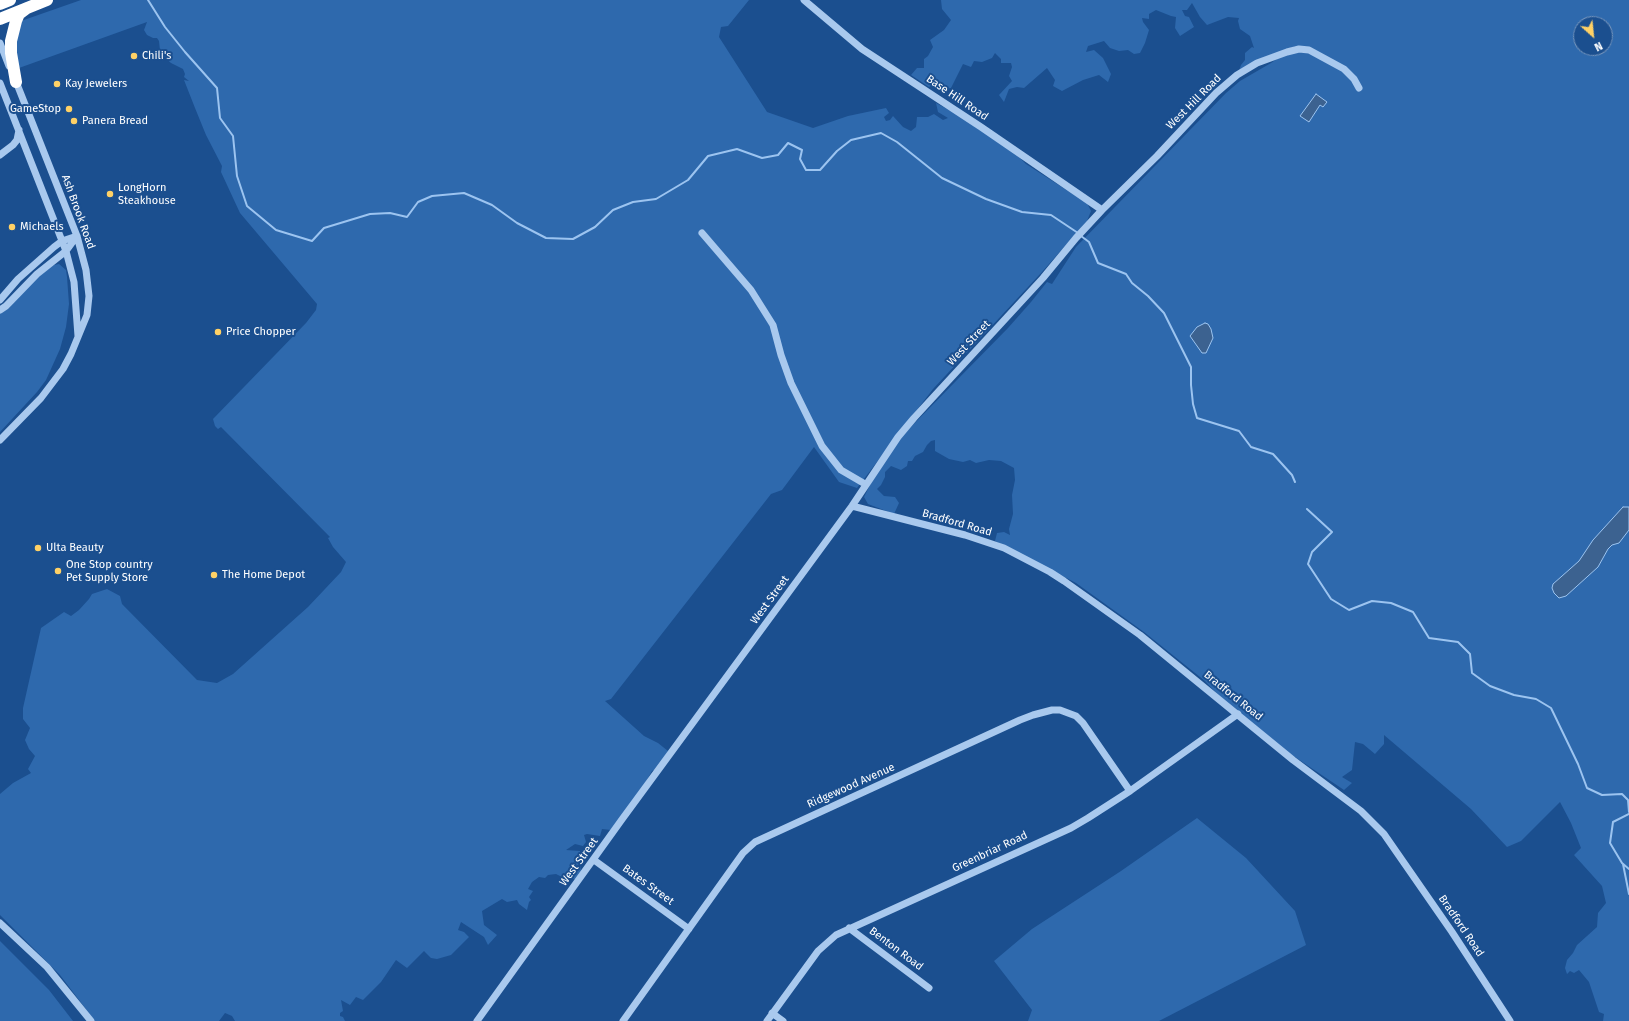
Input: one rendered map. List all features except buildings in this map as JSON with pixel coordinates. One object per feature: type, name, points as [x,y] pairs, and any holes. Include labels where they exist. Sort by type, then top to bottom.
[{"type":"highway","points":[[0,4],[10,0]]},
{"type":"highway","points":[[0,19],[47,0]]},
{"type":"highway","points":[[16,82],[11,53],[12,36],[16,21],[20,14],[27,8]]},
{"type":"street","name":"Base Hill Road","points":[[804,0],[862,50],[1102,210]]},
{"type":"street","name":"Ash Brook Road","points":[[0,43],[77,236],[86,270],[89,296],[87,315],[63,369],[51,387],[0,440]]},
{"type":"street","name":"West Hill Road","points":[[1102,210],[1157,156],[1216,93],[1237,75],[1257,63],[1273,56],[1299,49],[1309,50],[1344,69],[1354,79],[1359,88]]},
{"type":"street","points":[[0,83],[66,251],[74,282],[78,336]]},
{"type":"street","points":[[0,155],[14,145],[17,140],[19,130]]},
{"type":"street","name":"West Street","points":[[477,1021],[852,506],[865,484],[898,437],[1044,278],[1076,238],[1102,210]]},
{"type":"street","points":[[702,233],[751,290],[773,325],[781,355],[791,383],[822,446],[841,470],[865,484]]},
{"type":"street","points":[[0,300],[27,270],[62,241],[77,236]]},
{"type":"street","points":[[0,310],[6,306],[37,274],[66,251],[77,236]]},
{"type":"street","name":"Bradford Road","points":[[852,506],[1004,548],[1050,572],[1140,635],[1293,760],[1361,811],[1384,834],[1452,932],[1510,1021]]},
{"type":"street","name":"Ridgewood Avenue","points":[[623,1021],[744,853],[755,842],[1033,715],[1060,710],[1076,716],[1083,723],[1130,791]]},
{"type":"street","name":"Greenbriar Road","points":[[767,1021],[818,951],[836,935],[1071,828],[1130,791],[1238,714]]},
{"type":"street","name":"Bates Street","points":[[594,860],[689,929]]},
{"type":"street","points":[[0,923],[48,967],[91,1021]]},
{"type":"street","name":"Benton Road","points":[[849,928],[929,988]]},
{"type":"street","points":[[772,1013],[783,1021]]},
{"type":"shaded area","points":[[81,0],[749,0],[728,26],[721,27],[719,37],[767,112],[813,128],[848,116],[886,108],[889,113],[884,117],[886,121],[890,120],[893,116],[903,127],[911,131],[916,127],[917,117],[928,117],[934,114],[943,120],[948,118],[938,112],[936,103],[962,117],[1016,154],[1026,164],[1087,203],[1091,211],[1087,221],[1042,272],[933,389],[857,488],[839,482],[814,447],[782,490],[771,494],[611,699],[605,701],[644,736],[658,743],[668,751],[658,768],[652,771],[638,795],[611,830],[602,829],[600,836],[584,835],[586,842],[583,846],[575,844],[566,850],[580,851],[581,873],[577,879],[566,879],[556,874],[548,875],[545,878],[539,877],[532,882],[528,889],[533,891],[529,897],[531,900],[527,910],[519,904],[517,900],[507,902],[502,899],[482,911],[484,925],[497,935],[488,945],[484,937],[461,922],[458,930],[464,932],[469,937],[451,955],[437,959],[431,958],[424,951],[407,968],[396,960],[381,982],[363,1000],[356,997],[350,1005],[341,1000],[343,1011],[340,1013],[340,1016],[343,1017],[345,1021],[235,1021],[232,1016],[225,1013],[219,1021],[95,1021],[60,975],[0,915],[0,794],[13,783],[31,773],[28,769],[35,756],[29,749],[25,740],[30,728],[23,719],[23,708],[41,628],[64,612],[71,616],[79,610],[92,594],[107,589],[120,596],[122,604],[197,680],[217,683],[233,674],[308,607],[341,572],[346,562],[333,547],[328,538],[330,537],[221,427],[218,429],[215,426],[213,419],[306,323],[316,310],[317,304],[240,213],[221,172],[222,166],[206,135],[195,108],[184,80],[189,81],[184,77],[185,74],[183,69],[171,63],[163,56],[160,51],[159,41],[157,38],[147,35],[144,30],[147,22],[19,68],[15,49],[17,29],[21,21]]},
{"type":"shaded area","points":[[941,0],[1629,0],[1629,1021],[1603,1021],[1604,1014],[1599,1012],[1589,982],[1579,970],[1574,973],[1570,971],[1567,974],[1565,968],[1567,960],[1577,945],[1597,927],[1598,913],[1606,903],[1602,886],[1574,855],[1581,848],[1571,823],[1560,802],[1521,841],[1507,847],[1471,809],[1384,735],[1384,744],[1375,754],[1363,744],[1355,742],[1352,770],[1342,777],[1352,783],[1344,790],[1289,753],[1220,697],[1205,681],[1144,632],[1076,583],[995,541],[997,533],[1004,532],[1010,535],[1009,529],[1013,514],[1012,495],[1015,480],[1014,468],[1001,461],[989,460],[976,463],[970,460],[963,462],[949,459],[935,451],[935,440],[931,441],[923,452],[915,456],[912,461],[908,461],[907,466],[901,470],[891,466],[885,472],[885,477],[877,489],[884,496],[895,497],[899,503],[894,514],[868,504],[864,497],[872,481],[902,436],[1008,328],[1047,282],[1052,284],[1076,247],[1226,93],[1240,81],[1296,46],[1260,59],[1239,71],[1245,60],[1245,53],[1252,47],[1254,48],[1250,36],[1240,29],[1238,21],[1239,18],[1228,17],[1207,25],[1200,17],[1192,3],[1187,10],[1182,10],[1185,16],[1189,17],[1194,27],[1180,36],[1175,28],[1176,17],[1156,10],[1149,14],[1149,19],[1142,18],[1149,30],[1140,53],[1134,54],[1128,50],[1119,51],[1110,48],[1104,41],[1088,46],[1086,52],[1094,50],[1103,58],[1111,74],[1108,82],[1099,75],[1083,80],[1062,91],[1053,86],[1055,80],[1047,68],[1024,88],[1017,87],[1009,89],[1004,102],[999,95],[1012,81],[1009,76],[1012,67],[1011,63],[1001,63],[1001,59],[995,53],[992,58],[982,62],[974,61],[971,67],[963,64],[951,88],[944,89],[936,82],[929,87],[911,75],[917,68],[924,68],[924,59],[928,56],[933,47],[930,40],[944,30],[951,20],[942,9]]},
{"type":"shaded area","points":[[1316,94],[1327,102],[1323,107],[1320,105],[1309,122],[1300,116]]},
{"type":"shaded area","points":[[59,264],[66,270],[69,304],[66,327],[60,349],[46,380],[37,392],[0,432],[0,312],[9,308],[44,272],[54,265]]},
{"type":"shaded area","points":[[1205,323],[1208,324],[1211,329],[1213,338],[1206,353],[1202,353],[1190,336],[1197,327]]},
{"type":"shaded area","points":[[1623,507],[1629,507],[1629,530],[1619,543],[1612,545],[1608,549],[1598,567],[1566,596],[1559,598],[1554,593],[1552,588],[1553,584],[1579,561],[1593,540]]},
{"type":"shaded area","points":[[1197,818],[1246,858],[1295,911],[1306,945],[1159,1021],[1028,1021],[1032,1010],[994,961],[1032,929],[1121,871]]},
{"type":"shaded area","points":[[0,941],[49,990],[73,1021],[0,1021]]},
{"type":"waterway","points":[[148,0],[165,27],[217,88],[220,118],[233,136],[237,176],[247,206],[276,230],[312,241],[324,228],[370,214],[390,213],[407,217],[418,202],[432,196],[464,193],[492,205],[517,223],[546,238],[573,239],[595,227],[613,210],[633,202],[656,199],[688,180],[708,156],[737,149],[762,158],[778,155],[788,143],[802,150],[800,159],[806,170],[820,170],[837,151],[851,140],[881,133],[897,142],[942,178],[986,199],[1022,212],[1051,215],[1078,233]]},
{"type":"waterway","points":[[1081,236],[1089,242],[1098,263],[1126,274],[1132,283],[1148,296],[1164,313],[1191,367],[1193,404],[1197,418],[1239,431],[1251,447],[1273,454],[1292,475],[1295,482]]},
{"type":"waterway","points":[[1307,509],[1332,532],[1312,552],[1308,564],[1331,599],[1349,610],[1372,601],[1391,603],[1413,612],[1429,638],[1458,642],[1470,654],[1472,673],[1490,686],[1514,695],[1536,699],[1551,708],[1578,764],[1587,788],[1602,795],[1622,794],[1628,800],[1629,812]]},
{"type":"waterway","points":[[1629,814],[1613,822],[1610,843],[1622,863],[1629,869]]},
{"type":"waterway","points":[[1623,864],[1629,894]]},
{"type":"place","name":"Chili's","points":[[134,56]]},
{"type":"place","name":"Kay Jewelers","points":[[57,84]]},
{"type":"place","name":"GameStop","points":[[69,109]]},
{"type":"place","name":"Panera Bread","points":[[74,121]]},
{"type":"place","name":"LongHorn Steakhouse","points":[[110,194]]},
{"type":"place","name":"Michaels","points":[[12,227]]},
{"type":"place","name":"Price Chopper","points":[[218,332]]},
{"type":"place","name":"Ulta Beauty","points":[[38,548]]},
{"type":"place","name":"One Stop country Pet Supply Store","points":[[58,571]]},
{"type":"place","name":"The Home Depot","points":[[214,575]]}]
